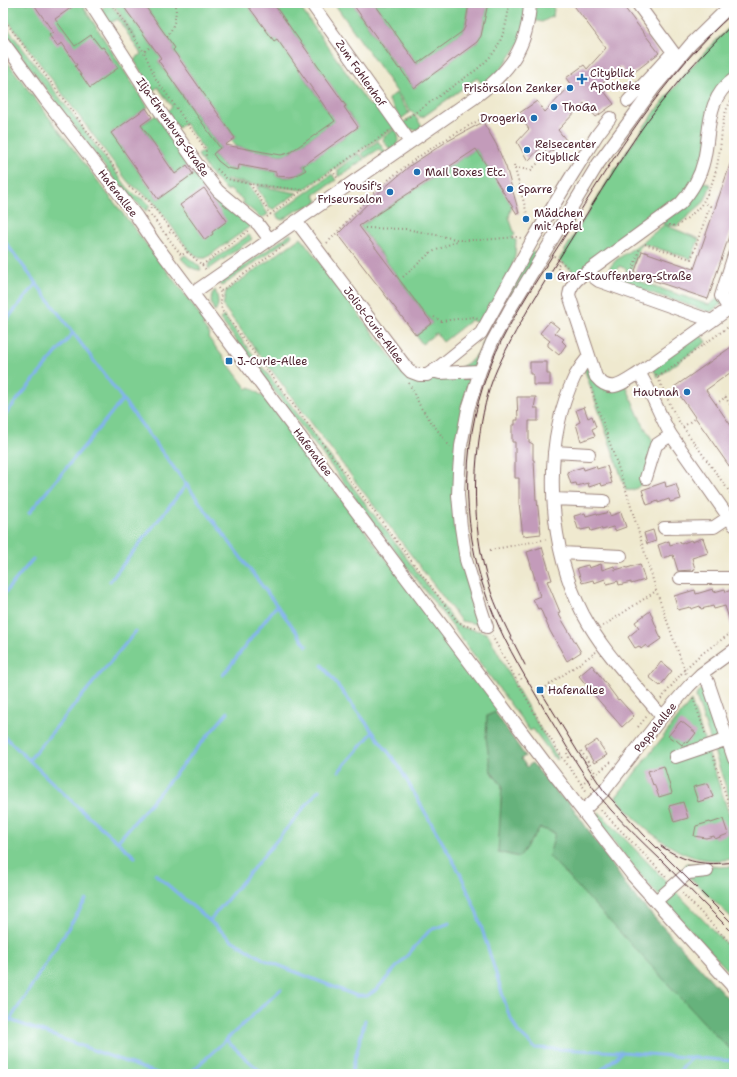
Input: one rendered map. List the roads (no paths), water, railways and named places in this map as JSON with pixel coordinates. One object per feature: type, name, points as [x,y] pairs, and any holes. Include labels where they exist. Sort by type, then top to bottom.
[{"type":"street","name":"Ilja-Ehrenburg-Straße","points":[[90,3],[141,91],[218,191],[258,224],[270,240]]},
{"type":"street","name":"Zum Fohlenhof","points":[[311,3],[410,142]]},
{"type":"street","points":[[193,293],[489,87],[513,61],[523,42],[530,3]]},
{"type":"street","points":[[628,101],[673,52],[637,3]]},
{"type":"street","points":[[487,627],[466,560],[458,495],[461,446],[468,410],[480,371],[492,342],[510,309],[598,164],[653,89],[686,50],[733,3]]},
{"type":"street","name":"Hafenallee","points":[[3,42],[45,99],[137,217],[154,242],[633,876],[734,988]]},
{"type":"street","points":[[734,78],[718,94],[714,104],[710,116],[704,160],[698,179],[689,194],[680,204],[588,271],[573,284],[570,290],[569,295],[589,356],[596,377],[601,383],[608,386],[614,386],[625,382],[731,307],[721,296],[734,254]]},
{"type":"street","name":"Joliot-Curie-Allee","points":[[296,222],[410,372],[419,376],[427,374],[433,371],[482,332],[532,242],[597,135],[610,118]]},
{"type":"street","points":[[588,271],[599,281],[712,321]]},
{"type":"street","points":[[589,356],[575,376],[566,398],[559,423],[554,452],[553,499],[557,536],[574,595],[594,633],[603,647],[662,717]]},
{"type":"street","points":[[433,371],[440,373],[480,371]]},
{"type":"street","points":[[639,373],[646,383],[670,435],[731,521],[714,527],[664,528]]},
{"type":"street","points":[[646,478],[656,445],[670,435]]},
{"type":"street","points":[[554,452],[589,454]]},
{"type":"street","points":[[553,499],[604,501]]},
{"type":"street","points":[[561,553],[620,556]]},
{"type":"street","points":[[680,578],[734,578]]},
{"type":"street","name":"Pappelallee","points":[[583,811],[604,792],[662,717],[689,686],[701,674],[734,650]]},
{"type":"street","points":[[701,674],[708,682],[731,737],[734,759]]},
{"type":"street","points":[[675,757],[731,737]]},
{"type":"street","points":[[656,901],[688,873],[707,872]]},
{"type":"waterway","points":[[3,239],[307,646]]},
{"type":"waterway","points":[[3,324],[37,283]]},
{"type":"waterway","points":[[3,417],[73,333]]},
{"type":"waterway","points":[[29,513],[123,399]]},
{"type":"waterway","points":[[110,581],[187,484]]},
{"type":"waterway","points":[[3,595],[33,559]]},
{"type":"waterway","points":[[223,675],[277,605]]},
{"type":"waterway","points":[[29,760],[136,631]]},
{"type":"waterway","points":[[322,665],[398,765],[460,873],[477,913],[508,1012],[518,1032],[535,1048],[622,1052],[734,1061]]},
{"type":"waterway","points":[[118,841],[228,712]]},
{"type":"waterway","points":[[339,771],[373,732]]},
{"type":"waterway","points":[[3,735],[79,808],[135,857]]},
{"type":"waterway","points":[[210,920],[319,790]]},
{"type":"waterway","points":[[155,874],[233,941],[265,960],[357,996],[367,996],[376,990],[430,930],[450,923]]},
{"type":"waterway","points":[[86,900],[10,1020],[159,1074]]},
{"type":"waterway","points":[[189,1074],[281,989]]},
{"type":"waterway","points":[[3,1017],[10,1020]]},
{"type":"waterway","points":[[351,1074],[365,1020]]},
{"type":"waterway","points":[[226,1040],[263,1074]]},
{"type":"waterway","points":[[597,1074],[621,1053]]},
{"type":"waterway","points":[[677,1074],[691,1058]]},
{"type":"tram line","points":[[734,12],[685,62],[642,117],[603,175],[511,322],[492,362],[479,401],[472,431],[468,462],[470,524],[482,584],[493,613],[518,664],[569,751],[602,799],[629,829],[734,934]]},
{"type":"tram line","points":[[525,665],[491,592],[481,555],[478,536],[476,517],[477,459],[485,404],[490,386],[506,350],[526,313],[625,154],[661,103],[703,54],[734,23]]},
{"type":"tram line","points":[[540,690],[604,791],[644,835],[734,925]]},
{"type":"tram line","points":[[661,846],[687,860],[696,862],[713,864],[734,862]]},
{"type":"place","name":"Cityblick Apotheke","points":[[582,79]]},
{"type":"place","name":"Frisörsalon Zenker","points":[[570,88]]},
{"type":"place","name":"ThoGa","points":[[554,107]]},
{"type":"place","name":"Drogeria","points":[[534,118]]},
{"type":"place","name":"Reisecenter Cityblick","points":[[527,150]]},
{"type":"place","name":"Mail Boxes Etc.","points":[[417,172]]},
{"type":"place","name":"Sparre","points":[[510,189]]},
{"type":"place","name":"Yousif's Friseursalon","points":[[390,192]]},
{"type":"place","name":"Mädchen mit Apfel","points":[[526,219]]},
{"type":"place","name":"Graf-Stauffenberg-Straße","points":[[549,276]]},
{"type":"place","name":"J.-Curie-Allee","points":[[229,361]]},
{"type":"place","name":"Hautnah","points":[[687,392]]},
{"type":"place","name":"Hafenallee","points":[[540,690]]}]
